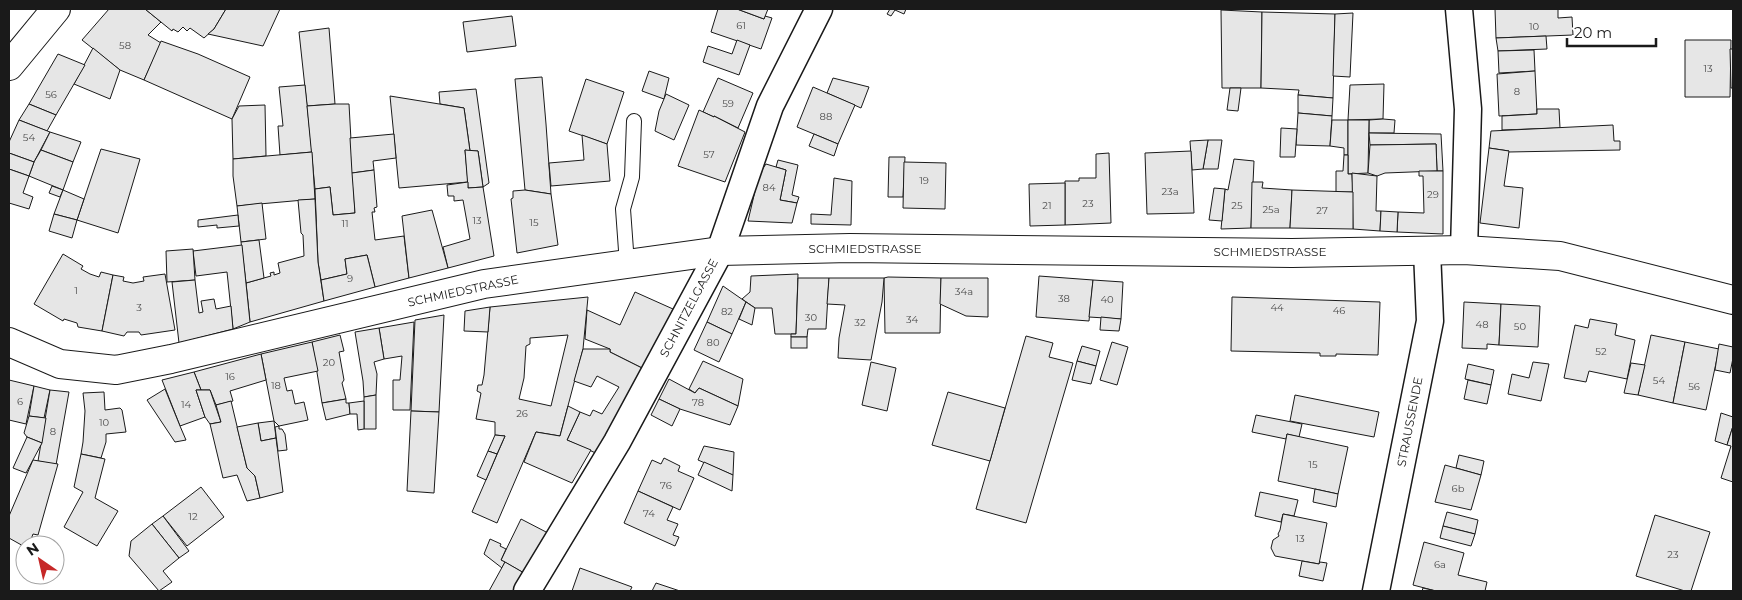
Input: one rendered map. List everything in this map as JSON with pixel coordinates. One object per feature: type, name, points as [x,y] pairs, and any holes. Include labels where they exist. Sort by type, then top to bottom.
[{"type":"street","points":[[9,66],[56,9]]},
{"type":"street","name":"SCHNITZELGASSE","points":[[527,591],[617,442],[720,251],[770,106],[819,9]]},
{"type":"street","points":[[1459,9],[1468,109],[1464,250]]},
{"type":"street","name":"SCHMIEDSTRASSE","points":[[9,342],[60,364],[116,370],[171,359],[484,284],[720,251],[850,248],[1282,253],[1464,250],[1560,256],[1733,300]]},
{"type":"street","name":"STRAUSSENDE","points":[[1376,591],[1430,321],[1428,251]]},
{"type":"lane","points":[[627,264],[623,209],[632,177],[634,121]]},
{"type":"building","points":[[109,9],[145,9],[161,22],[148,35],[161,43],[144,80],[120,70],[82,40]]},
{"type":"building","points":[[145,9],[226,9],[214,29],[204,38],[190,28],[187,31],[183,27],[178,32],[173,29],[172,31]]},
{"type":"building","points":[[226,9],[280,9],[263,46],[208,34],[214,29]]},
{"type":"building","points":[[718,9],[737,9],[764,19],[765,16],[772,18],[761,49],[711,32]]},
{"type":"building","points":[[737,9],[768,9],[764,19]]},
{"type":"building","points":[[890,9],[906,9],[904,14],[895,10],[891,16],[887,14]]},
{"type":"building","points":[[1495,9],[1558,9],[1558,18],[1572,17],[1573,35],[1496,38]]},
{"type":"building","points":[[1221,10],[1262,12],[1261,88],[1222,88]]},
{"type":"building","points":[[1262,12],[1335,14],[1333,98],[1298,95],[1299,90],[1261,88]]},
{"type":"building","points":[[1353,13],[1350,77],[1333,76],[1335,14]]},
{"type":"building","points":[[512,16],[516,46],[467,52],[463,22]]},
{"type":"building","points":[[329,28],[335,104],[307,106],[299,32]]},
{"type":"building","points":[[1546,36],[1547,49],[1498,51],[1496,38]]},
{"type":"building","points":[[737,40],[750,45],[739,75],[703,62],[708,46],[732,54]]},
{"type":"building","points":[[1685,40],[1731,40],[1730,97],[1685,97]]},
{"type":"building","points":[[161,41],[198,54],[250,77],[232,119],[144,80]]},
{"type":"building","points":[[93,48],[120,70],[110,99],[74,84]]},
{"type":"building","points":[[1730,49],[1733,49],[1733,88],[1731,88]]},
{"type":"building","points":[[1534,50],[1535,71],[1499,73],[1498,51]]},
{"type":"building","points":[[58,54],[85,65],[56,115],[29,104]]},
{"type":"building","points":[[649,71],[669,78],[664,99],[642,91]]},
{"type":"building","points":[[1535,71],[1537,114],[1499,116],[1497,74]]},
{"type":"building","points":[[542,77],[551,194],[525,190],[515,79]]},
{"type":"building","points":[[718,78],[753,93],[738,128],[703,112]]},
{"type":"building","points":[[833,78],[869,87],[861,108],[827,93]]},
{"type":"building","points":[[586,79],[624,92],[607,144],[569,131]]},
{"type":"building","points":[[1384,84],[1383,119],[1348,120],[1350,85]]},
{"type":"building","points":[[305,85],[312,152],[280,155],[278,126],[283,126],[279,87]]},
{"type":"building","points":[[813,87],[855,105],[838,144],[797,127]]},
{"type":"building","points":[[1230,88],[1241,88],[1238,111],[1227,110]]},
{"type":"building","points":[[476,89],[489,183],[483,187],[478,151],[470,151],[464,108],[440,104],[439,92]]},
{"type":"building","points":[[666,94],[689,105],[674,140],[655,131],[659,111]]},
{"type":"building","points":[[1298,95],[1333,98],[1332,116],[1298,113]]},
{"type":"building","points":[[390,96],[464,108],[470,151],[465,150],[468,182],[399,188]]},
{"type":"building","points":[[29,104],[56,115],[47,131],[19,120]]},
{"type":"building","points":[[349,104],[355,213],[333,215],[330,187],[315,189],[307,106]]},
{"type":"building","points":[[265,105],[266,156],[233,159],[232,119],[239,106]]},
{"type":"building","points":[[1537,109],[1559,109],[1560,128],[1502,130],[1502,116],[1537,114]]},
{"type":"building","points":[[699,110],[745,132],[725,182],[678,166]]},
{"type":"building","points":[[1298,113],[1332,116],[1330,146],[1296,145]]},
{"type":"building","points":[[19,120],[50,132],[34,162],[9,153],[9,142]]},
{"type":"building","points":[[1332,120],[1348,120],[1348,155],[1344,155],[1344,148],[1330,146]]},
{"type":"building","points":[[1348,120],[1369,120],[1368,173],[1348,174]]},
{"type":"building","points":[[1369,120],[1395,120],[1394,133],[1369,133]]},
{"type":"building","points":[[1613,125],[1614,141],[1620,141],[1620,150],[1508,152],[1489,148],[1491,131]]},
{"type":"building","points":[[1281,128],[1297,129],[1295,157],[1280,157]]},
{"type":"building","points":[[50,132],[81,142],[73,162],[41,150]]},
{"type":"building","points":[[1369,133],[1441,134],[1443,171],[1437,171],[1436,144],[1370,145]]},
{"type":"building","points":[[394,134],[396,158],[373,161],[374,170],[352,173],[350,138]]},
{"type":"building","points":[[814,134],[838,144],[834,156],[809,146]]},
{"type":"building","points":[[582,135],[607,144],[610,181],[551,186],[549,163],[584,160]]},
{"type":"building","points":[[1208,140],[1222,140],[1218,169],[1203,169]]},
{"type":"building","points":[[1208,140],[1203,169],[1192,170],[1190,141]]},
{"type":"building","points":[[1436,144],[1437,171],[1385,173],[1377,176],[1368,173],[1370,145]]},
{"type":"building","points":[[1489,148],[1509,151],[1504,186],[1523,188],[1519,228],[1480,223]]},
{"type":"building","points":[[101,149],[140,159],[118,233],[77,220]]},
{"type":"building","points":[[41,150],[73,162],[63,190],[29,176]]},
{"type":"building","points":[[465,150],[478,151],[483,187],[468,188]]},
{"type":"building","points":[[1191,151],[1194,213],[1147,214],[1145,153]]},
{"type":"building","points":[[312,152],[315,199],[237,206],[233,159]]},
{"type":"building","points":[[9,153],[34,162],[29,176],[9,169]]},
{"type":"building","points":[[1109,153],[1111,223],[1065,225],[1065,181],[1079,181],[1079,178],[1096,178],[1096,154]]},
{"type":"building","points":[[1344,155],[1348,155],[1348,174],[1352,174],[1353,192],[1336,192],[1336,171],[1343,171]]},
{"type":"building","points":[[889,157],[905,157],[903,197],[888,197]]},
{"type":"building","points":[[1234,159],[1254,161],[1251,228],[1221,229],[1225,189],[1228,190]]},
{"type":"building","points":[[778,160],[798,165],[792,195],[799,197],[797,203],[780,200],[786,170],[776,167]]},
{"type":"building","points":[[904,162],[946,163],[945,209],[903,208]]},
{"type":"building","points":[[766,164],[786,170],[780,200],[797,203],[792,223],[748,221],[759,174]]},
{"type":"building","points":[[9,169],[29,176],[23,193],[33,197],[29,209],[9,203]]},
{"type":"building","points":[[374,170],[377,207],[374,208],[375,212],[372,212],[375,240],[404,236],[409,278],[375,287],[367,255],[345,259],[347,274],[321,280],[318,262],[315,189],[330,187],[333,215],[355,213],[352,173]]},
{"type":"building","points":[[1419,171],[1443,171],[1443,234],[1397,232],[1398,212],[1424,213],[1423,176],[1419,176]]},
{"type":"building","points":[[1352,173],[1377,176],[1376,211],[1381,211],[1380,231],[1353,229]]},
{"type":"building","points":[[834,178],[852,181],[851,225],[811,224],[811,214],[831,215]]},
{"type":"building","points":[[468,182],[468,188],[483,187],[494,256],[448,268],[443,247],[470,239],[463,200],[454,201],[454,196],[448,196],[447,185]]},
{"type":"building","points":[[1252,182],[1263,182],[1262,188],[1292,190],[1290,228],[1251,228]]},
{"type":"building","points":[[1065,183],[1065,225],[1030,226],[1029,184]]},
{"type":"building","points":[[52,186],[63,190],[60,197],[49,193]]},
{"type":"building","points":[[1214,188],[1225,189],[1222,221],[1209,220]]},
{"type":"building","points":[[63,190],[84,199],[77,220],[54,214]]},
{"type":"building","points":[[525,190],[551,194],[558,245],[517,253],[511,199],[513,198],[513,191]]},
{"type":"building","points":[[1292,190],[1353,192],[1353,229],[1290,228]]},
{"type":"building","points":[[315,199],[318,262],[324,301],[250,322],[246,283],[271,276],[270,273],[274,272],[274,275],[280,273],[278,263],[304,256],[298,200]]},
{"type":"building","points":[[262,203],[266,239],[241,242],[237,206]]},
{"type":"building","points":[[432,210],[448,268],[409,278],[402,216]]},
{"type":"building","points":[[1381,211],[1398,212],[1397,232],[1380,231]]},
{"type":"building","points":[[54,214],[77,220],[72,238],[49,231]]},
{"type":"building","points":[[238,215],[239,226],[217,228],[217,225],[198,227],[198,220]]},
{"type":"building","points":[[259,240],[264,278],[246,283],[241,242]]},
{"type":"building","points":[[242,245],[250,322],[233,329],[227,272],[196,276],[193,251]]},
{"type":"building","points":[[193,249],[195,280],[167,282],[166,251]]},
{"type":"building","points":[[63,254],[83,266],[81,269],[90,274],[99,277],[101,272],[113,275],[102,331],[78,327],[77,323],[64,319],[63,321],[34,304]]},
{"type":"building","points":[[367,255],[375,287],[324,301],[321,280],[347,274],[345,259]]},
{"type":"building","points":[[165,274],[175,330],[141,335],[139,332],[127,332],[124,336],[102,331],[113,275],[124,277],[123,281],[133,283],[144,281],[143,277]]},
{"type":"building","points":[[798,274],[796,334],[775,334],[772,308],[755,308],[742,299],[750,292],[751,276]]},
{"type":"building","points":[[1039,276],[1093,280],[1089,321],[1036,317]]},
{"type":"building","points":[[798,278],[829,278],[826,329],[808,329],[807,337],[791,337],[791,334],[796,334]]},
{"type":"building","points":[[829,278],[884,278],[882,302],[871,360],[838,358],[839,338],[845,305],[827,304]]},
{"type":"building","points":[[884,278],[941,278],[940,333],[885,333]]},
{"type":"building","points":[[941,278],[988,278],[988,317],[966,316],[940,304]]},
{"type":"building","points":[[195,280],[199,313],[203,312],[201,301],[214,299],[216,309],[231,306],[233,329],[179,343],[172,282]]},
{"type":"building","points":[[1093,280],[1123,282],[1121,319],[1089,317]]},
{"type":"building","points":[[723,286],[746,302],[732,334],[707,322]]},
{"type":"building","points":[[635,292],[673,309],[646,370],[610,352],[610,349],[585,339],[587,310],[620,325]]},
{"type":"building","points":[[588,297],[583,349],[560,436],[536,432],[497,523],[472,512],[505,436],[495,435],[495,422],[476,419],[481,393],[477,391],[478,385],[482,385],[484,375],[490,307]],"holes":[[[568,335],[551,406],[519,399],[524,378],[526,346],[530,344],[530,338]]]},
{"type":"building","points":[[1232,297],[1380,302],[1378,355],[1336,354],[1336,356],[1320,356],[1320,353],[1231,351]]},
{"type":"building","points":[[746,302],[755,308],[752,325],[739,319]]},
{"type":"building","points":[[1464,302],[1501,304],[1499,345],[1487,344],[1487,349],[1462,348]]},
{"type":"building","points":[[1501,304],[1540,306],[1538,347],[1499,345]]},
{"type":"building","points":[[490,307],[488,332],[464,331],[465,311]]},
{"type":"building","points":[[444,315],[439,412],[411,411],[415,320]]},
{"type":"building","points":[[1101,317],[1121,319],[1119,331],[1100,330]]},
{"type":"building","points":[[1590,319],[1617,324],[1615,335],[1635,340],[1627,379],[1589,371],[1586,382],[1564,378],[1575,325],[1588,328]]},
{"type":"building","points":[[414,322],[410,410],[393,410],[393,380],[400,380],[402,356],[384,359],[379,328]]},
{"type":"building","points":[[707,322],[732,334],[719,362],[694,350]]},
{"type":"building","points":[[379,328],[384,359],[374,362],[377,374],[376,395],[364,397],[355,332]]},
{"type":"building","points":[[340,335],[344,351],[339,352],[344,380],[342,383],[346,399],[322,403],[312,342]]},
{"type":"building","points":[[1651,335],[1685,342],[1673,403],[1638,395]]},
{"type":"building","points":[[1026,336],[1053,343],[1049,357],[1073,363],[1026,523],[976,509]]},
{"type":"building","points":[[791,337],[807,337],[807,348],[791,348]]},
{"type":"building","points":[[312,342],[318,371],[284,378],[287,391],[292,390],[295,404],[304,402],[308,420],[279,426],[274,421],[261,354]]},
{"type":"building","points":[[1112,342],[1128,347],[1117,385],[1100,380]]},
{"type":"building","points":[[1685,342],[1719,349],[1706,410],[1673,403]]},
{"type":"building","points":[[1719,344],[1733,347],[1730,373],[1715,370]]},
{"type":"building","points":[[1082,346],[1100,351],[1096,366],[1077,361]]},
{"type":"building","points":[[583,349],[610,349],[610,352],[650,372],[600,455],[567,440],[580,412],[590,416],[593,410],[602,414],[619,387],[597,376],[591,387],[574,381]]},
{"type":"building","points":[[261,354],[266,380],[230,391],[233,401],[216,405],[210,390],[201,390],[194,372]]},
{"type":"building","points":[[703,361],[743,379],[738,406],[699,388],[695,393],[689,389]]},
{"type":"building","points":[[1077,361],[1096,366],[1091,384],[1072,380]]},
{"type":"building","points":[[871,362],[896,368],[887,411],[862,405]]},
{"type":"building","points":[[1533,362],[1549,364],[1541,401],[1508,394],[1512,374],[1529,378]]},
{"type":"building","points":[[1631,363],[1645,365],[1638,395],[1624,393]]},
{"type":"building","points":[[1468,364],[1494,370],[1491,385],[1465,379]]},
{"type":"building","points":[[194,372],[201,390],[196,390],[205,417],[180,426],[162,380]]},
{"type":"building","points":[[669,379],[695,393],[699,388],[738,406],[730,425],[680,409],[659,399]]},
{"type":"building","points":[[9,380],[34,386],[26,424],[9,420]]},
{"type":"building","points":[[1468,380],[1491,385],[1487,404],[1464,399]]},
{"type":"building","points":[[34,386],[50,390],[44,418],[29,416]]},
{"type":"building","points":[[165,389],[186,440],[175,442],[147,400]]},
{"type":"building","points":[[50,390],[69,392],[56,465],[38,461]]},
{"type":"building","points":[[196,390],[210,390],[221,422],[210,424],[205,417]]},
{"type":"building","points":[[104,392],[105,410],[120,408],[122,410],[126,432],[106,434],[106,442],[101,458],[81,454],[85,411],[83,393]]},
{"type":"building","points":[[948,392],[1005,408],[990,461],[932,445]]},
{"type":"building","points":[[376,395],[376,429],[364,429],[364,397]]},
{"type":"building","points":[[1295,395],[1379,412],[1374,437],[1290,421]]},
{"type":"building","points":[[346,399],[346,403],[349,403],[350,414],[326,420],[322,403]]},
{"type":"building","points":[[659,399],[680,409],[672,426],[651,415]]},
{"type":"building","points":[[231,401],[247,468],[255,476],[260,498],[247,501],[237,475],[223,478],[210,424],[221,422],[216,405]]},
{"type":"building","points":[[364,401],[364,429],[358,430],[357,414],[350,414],[349,403]]},
{"type":"building","points":[[568,406],[580,412],[567,440],[591,450],[572,483],[524,462],[536,432],[560,436]]},
{"type":"building","points":[[411,411],[439,412],[434,493],[407,491]]},
{"type":"building","points":[[1721,413],[1733,417],[1733,426],[1727,445],[1715,441]]},
{"type":"building","points":[[1256,415],[1302,424],[1299,437],[1287,434],[1286,439],[1252,432]]},
{"type":"building","points":[[29,416],[46,418],[42,443],[27,437],[24,433]]},
{"type":"building","points":[[274,421],[276,438],[261,441],[258,423]]},
{"type":"building","points":[[258,423],[261,441],[276,438],[283,492],[260,498],[255,476],[247,468],[237,427]]},
{"type":"building","points":[[279,426],[279,429],[282,429],[285,434],[287,450],[278,451],[275,427]]},
{"type":"building","points":[[1733,426],[1733,482],[1721,478],[1731,446],[1727,445]]},
{"type":"building","points":[[1287,434],[1348,447],[1338,494],[1278,481]]},
{"type":"building","points":[[495,435],[505,436],[497,454],[488,451]]},
{"type":"building","points":[[27,437],[42,443],[26,473],[13,468]]},
{"type":"building","points":[[704,446],[734,452],[733,475],[698,460]]},
{"type":"building","points":[[488,451],[497,454],[486,480],[477,476]]},
{"type":"building","points":[[81,454],[105,459],[95,498],[118,511],[97,546],[64,527],[83,492],[74,487]]},
{"type":"building","points":[[1459,455],[1484,461],[1481,475],[1456,468]]},
{"type":"building","points":[[664,458],[680,466],[678,471],[694,478],[680,510],[638,491],[652,460],[661,464]]},
{"type":"building","points":[[33,460],[58,464],[38,535],[15,535],[15,541],[9,538],[9,516]]},
{"type":"building","points":[[704,462],[733,475],[732,491],[698,475]]},
{"type":"building","points":[[1445,465],[1481,475],[1471,510],[1435,502]]},
{"type":"building","points":[[201,487],[224,517],[187,546],[163,516]]},
{"type":"building","points":[[1315,489],[1338,494],[1336,507],[1313,502]]},
{"type":"building","points":[[638,491],[673,507],[667,520],[678,524],[673,535],[679,537],[675,546],[624,523]]},
{"type":"building","points":[[1260,492],[1298,500],[1294,516],[1283,514],[1281,522],[1255,516]]},
{"type":"building","points":[[1447,512],[1478,520],[1475,534],[1443,526]]},
{"type":"building","points":[[1283,514],[1327,523],[1319,564],[1275,556],[1271,548],[1273,540],[1279,536]]},
{"type":"building","points":[[1655,515],[1710,532],[1691,591],[1685,591],[1636,576]]},
{"type":"building","points":[[163,516],[189,551],[179,558],[152,524]]},
{"type":"building","points":[[521,519],[548,533],[524,573],[501,560]]},
{"type":"building","points":[[152,524],[179,558],[163,571],[172,582],[159,591],[129,556],[131,541]]},
{"type":"building","points":[[1443,526],[1475,534],[1471,546],[1440,538]]},
{"type":"building","points":[[490,539],[501,544],[500,546],[506,549],[501,560],[505,562],[502,568],[484,554]]},
{"type":"building","points":[[1424,542],[1464,553],[1458,575],[1487,582],[1485,591],[1436,591],[1413,585]]},
{"type":"building","points":[[1302,561],[1319,564],[1320,562],[1327,563],[1323,581],[1299,576]]},
{"type":"building","points":[[505,562],[524,573],[513,591],[489,591]]},
{"type":"building","points":[[580,568],[632,587],[630,591],[572,591]]},
{"type":"building","points":[[656,583],[680,591],[652,591]]},
{"type":"building","points":[[1423,588],[1436,591],[1422,591]]}]
